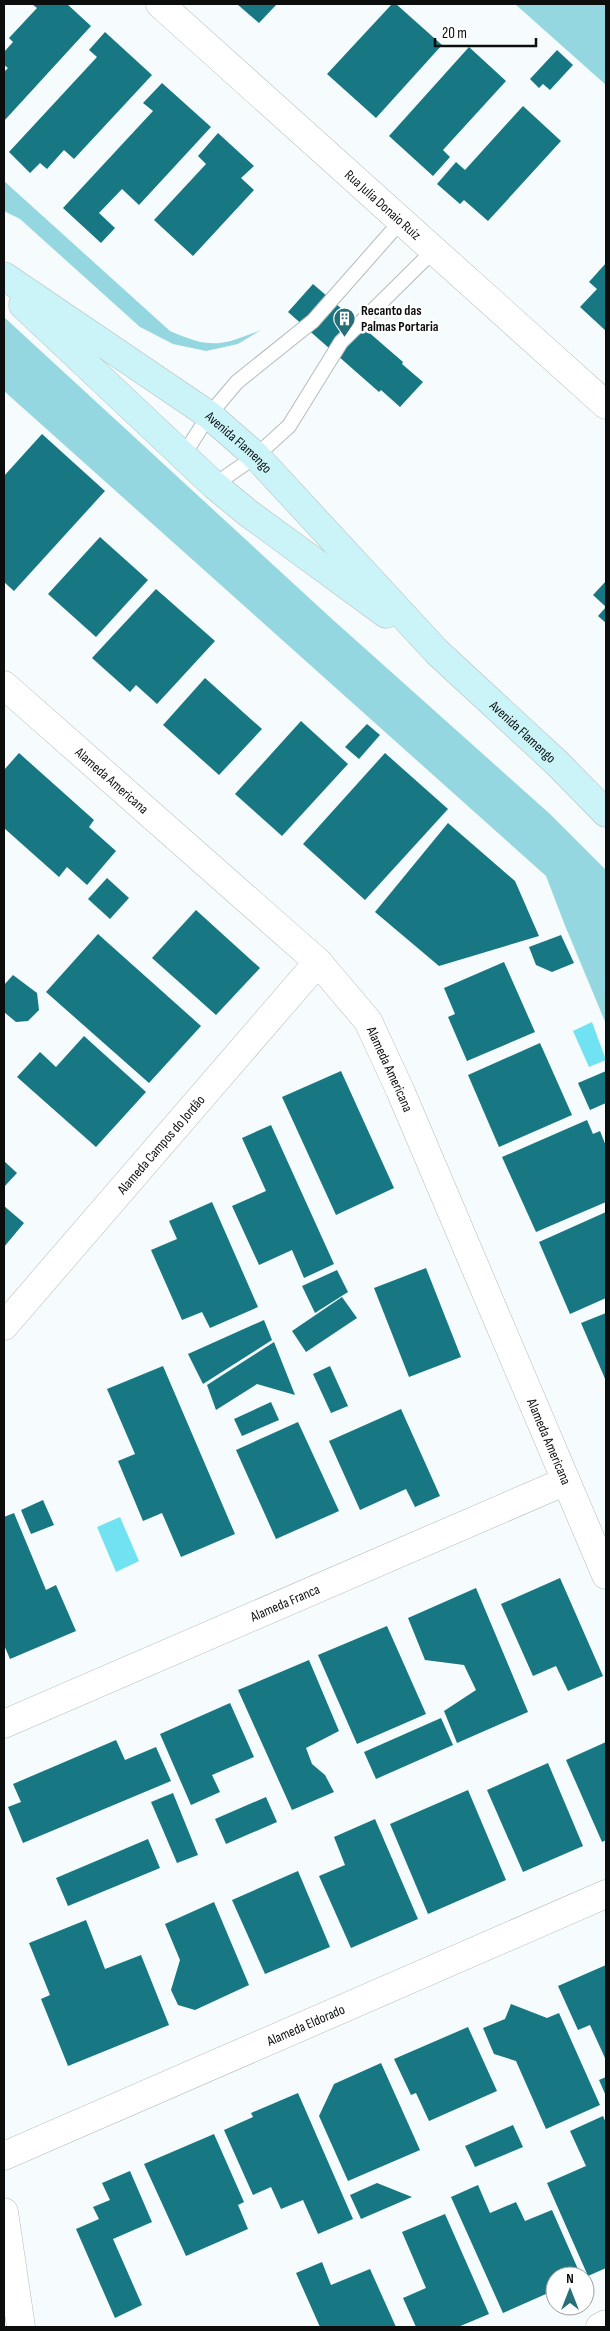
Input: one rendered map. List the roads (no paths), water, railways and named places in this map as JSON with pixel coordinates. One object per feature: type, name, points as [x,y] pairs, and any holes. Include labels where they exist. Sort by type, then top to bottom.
[{"type":"street","name":"Rua Julia Donaio Ruiz","points":[[160,4],[606,405]]},
{"type":"street","name":"Avenida Flamengo","points":[[4,276],[209,415],[256,456],[437,652],[558,763],[606,813]]},
{"type":"street","name":"Avenida Flamengo","points":[[4,287],[183,456],[248,513],[437,652]]},
{"type":"street","name":"Alameda Americana","points":[[4,685],[318,962],[368,1021],[400,1090],[606,1575]]},
{"type":"street","name":"Alameda Campos do Jordão","points":[[4,1326],[318,962]]},
{"type":"street","name":"Alameda Franca","points":[[4,1724],[566,1481]]},
{"type":"street","name":"Alameda Eldorado","points":[[4,2156],[606,1894]]},
{"type":"street","points":[[4,2212],[21,2327]]},
{"type":"street","points":[[600,2327],[606,2324]]},
{"type":"lane","points":[[183,456],[209,415],[237,382],[313,321],[401,221]]},
{"type":"lane","points":[[214,484],[256,456],[289,426],[341,342],[434,250]]},
{"type":"place","name":"Recanto das Palmas Portaria","points":[[345,337]]}]
